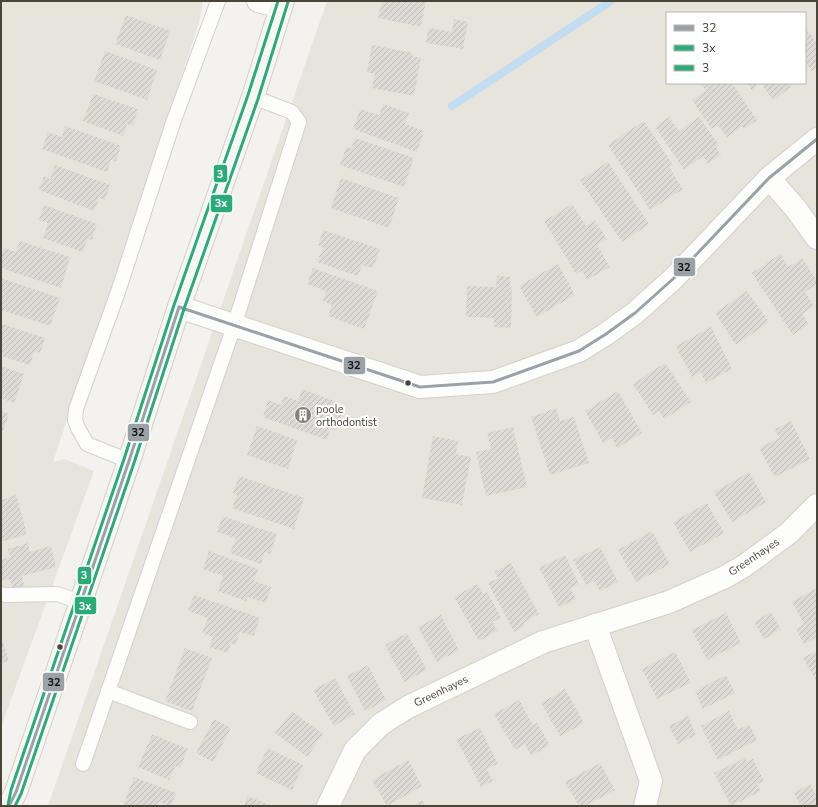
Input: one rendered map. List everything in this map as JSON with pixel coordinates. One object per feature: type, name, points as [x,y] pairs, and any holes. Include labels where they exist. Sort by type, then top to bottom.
[{"type":"main road","points":[[12,801],[129,462],[179,308],[253,97],[282,4]]},
{"type":"street","points":[[258,1],[282,4]]},
{"type":"street","points":[[179,308],[420,387],[493,382],[579,351],[635,313],[674,278],[769,178],[817,139]]},
{"type":"street","points":[[769,178],[796,209],[817,238]]},
{"type":"street","name":"Greenhayes","points":[[328,806],[356,750],[381,724],[408,707],[543,642],[669,602],[725,577],[744,566],[789,533],[816,509]]},
{"type":"street","points":[[595,625],[651,781],[645,806]]},
{"type":"lane","points":[[129,462],[87,444],[75,420],[76,409],[118,292],[173,123],[218,1]]},
{"type":"lane","points":[[83,764],[234,326],[299,122],[292,112],[253,97]]},
{"type":"lane","points":[[1,594],[57,594],[81,602]]},
{"type":"lane","points":[[108,691],[190,722]]},
{"type":"shaded area","points":[[1,1],[203,1],[199,23],[53,462],[65,459],[94,471],[1,727]]},
{"type":"shaded area","points":[[327,1],[817,1],[817,806],[48,806]]},
{"type":"building","points":[[382,1],[426,1],[421,27],[378,18]]},
{"type":"building","points":[[126,15],[170,31],[160,60],[115,44]]},
{"type":"building","points":[[454,19],[468,22],[463,49],[426,43],[428,28],[452,32]]},
{"type":"building","points":[[806,28],[817,44],[817,67],[812,71],[806,63]]},
{"type":"building","points":[[372,45],[413,53],[412,56],[421,58],[414,96],[372,88],[375,74],[367,72]]},
{"type":"building","points":[[105,51],[157,70],[147,100],[94,81]]},
{"type":"building","points":[[701,84],[733,84],[757,120],[744,129],[742,126],[727,137],[718,125],[712,129],[692,100],[706,91]]},
{"type":"building","points":[[748,84],[760,84],[752,90]]},
{"type":"building","points":[[762,84],[790,84],[789,85],[791,87],[773,100]]},
{"type":"building","points":[[93,94],[138,109],[133,125],[127,124],[123,136],[83,121]]},
{"type":"building","points":[[383,104],[409,113],[405,124],[424,131],[417,152],[353,129],[360,109],[379,115]]},
{"type":"building","points":[[669,117],[679,131],[699,117],[719,145],[716,147],[721,155],[708,164],[703,156],[684,170],[655,127]]},
{"type":"building","points":[[644,121],[673,165],[669,167],[683,189],[650,210],[608,145]]},
{"type":"building","points":[[65,126],[121,146],[116,161],[111,160],[107,172],[42,149],[48,132],[62,137]]},
{"type":"building","points":[[355,138],[414,158],[404,187],[340,165],[346,147],[351,149]]},
{"type":"building","points":[[608,162],[649,224],[622,242],[580,180]]},
{"type":"building","points":[[55,165],[110,185],[105,200],[99,198],[94,211],[39,190],[44,176],[50,179]]},
{"type":"building","points":[[341,178],[399,198],[389,228],[331,208]]},
{"type":"building","points":[[572,204],[586,226],[595,221],[607,239],[597,245],[610,267],[587,280],[582,271],[576,274],[544,221]]},
{"type":"building","points":[[44,205],[97,224],[92,240],[87,239],[83,252],[43,238],[48,223],[39,220]]},
{"type":"building","points":[[323,230],[380,249],[373,268],[362,265],[358,276],[317,262],[323,247],[318,245]]},
{"type":"building","points":[[20,241],[70,257],[61,288],[1,268],[1,257],[4,248],[16,252]]},
{"type":"building","points":[[780,254],[788,267],[802,258],[817,281],[817,284],[805,292],[814,306],[802,314],[809,324],[793,335],[752,273]]},
{"type":"building","points":[[558,264],[575,295],[537,317],[519,286]]},
{"type":"building","points":[[313,268],[378,291],[364,329],[328,316],[332,305],[323,301],[326,291],[307,284]]},
{"type":"building","points":[[497,276],[510,277],[510,288],[512,287],[511,328],[494,327],[494,318],[466,317],[467,286],[496,287]]},
{"type":"building","points":[[1,278],[60,298],[50,326],[1,310]]},
{"type":"building","points":[[747,291],[769,322],[736,345],[715,313]]},
{"type":"building","points":[[2,324],[45,338],[40,353],[34,351],[30,365],[1,356]]},
{"type":"building","points":[[711,327],[732,369],[706,383],[701,372],[692,377],[676,346]]},
{"type":"building","points":[[665,363],[691,402],[664,419],[659,411],[653,415],[633,384]]},
{"type":"building","points":[[1,366],[24,374],[14,403],[1,398]]},
{"type":"building","name":"poole orthodontist","points":[[302,389],[339,403],[336,412],[342,414],[337,430],[330,428],[327,440],[263,417],[268,400],[281,405],[284,396],[298,401]]},
{"type":"building","points":[[618,391],[642,433],[617,448],[612,438],[603,443],[585,411]]},
{"type":"building","points":[[556,408],[560,421],[574,417],[589,463],[550,475],[531,417]]},
{"type":"building","points":[[1,411],[9,414],[1,436]]},
{"type":"building","points":[[791,421],[810,459],[775,477],[759,448],[779,438],[775,429]]},
{"type":"building","points":[[257,426],[297,440],[288,469],[247,455]]},
{"type":"building","points":[[513,427],[527,487],[486,496],[476,452],[491,449],[487,433]]},
{"type":"building","points":[[433,436],[458,441],[456,454],[471,457],[462,505],[422,498]]},
{"type":"building","points":[[749,472],[766,502],[732,522],[714,492]]},
{"type":"building","points":[[239,476],[304,498],[294,529],[232,508],[237,495],[233,493]]},
{"type":"building","points":[[16,495],[27,534],[1,542],[1,500]]},
{"type":"building","points":[[707,503],[724,533],[690,552],[673,522]]},
{"type":"building","points":[[222,516],[277,534],[270,554],[265,552],[261,564],[230,553],[236,538],[217,532]]},
{"type":"building","points":[[652,531],[670,564],[636,582],[618,550]]},
{"type":"building","points":[[28,543],[30,552],[51,546],[56,567],[22,576],[25,589],[14,592],[10,579],[3,581],[1,575],[1,560],[10,557],[8,549]]},
{"type":"building","points":[[600,547],[618,582],[600,591],[594,581],[586,585],[573,560]]},
{"type":"building","points":[[209,551],[258,569],[254,581],[271,587],[266,603],[248,597],[246,601],[218,591],[223,576],[203,569]]},
{"type":"building","points":[[565,555],[579,584],[570,588],[576,599],[559,607],[539,568]]},
{"type":"building","points":[[511,563],[539,614],[524,623],[525,626],[514,632],[488,583],[498,578],[495,572]]},
{"type":"building","points":[[477,584],[483,594],[487,592],[501,617],[493,622],[497,631],[479,641],[454,597]]},
{"type":"building","points":[[817,588],[817,637],[804,644],[796,629],[804,624],[792,602]]},
{"type":"building","points":[[194,595],[260,618],[254,636],[240,632],[236,645],[231,643],[228,653],[209,647],[213,637],[202,633],[208,618],[188,611]]},
{"type":"building","points":[[771,612],[781,629],[764,639],[754,622]]},
{"type":"building","points":[[726,613],[741,643],[707,660],[692,630]]},
{"type":"building","points":[[441,615],[459,650],[437,662],[418,627]]},
{"type":"building","points":[[407,633],[427,670],[404,682],[385,645]]},
{"type":"building","points":[[1,637],[9,661],[1,663]]},
{"type":"building","points":[[185,648],[212,658],[192,711],[165,701]]},
{"type":"building","points":[[817,650],[817,682],[803,658]]},
{"type":"building","points":[[675,652],[691,683],[657,699],[642,669]]},
{"type":"building","points":[[368,665],[386,700],[365,711],[347,676]]},
{"type":"building","points":[[726,675],[735,693],[703,709],[695,691]]},
{"type":"building","points":[[335,678],[355,714],[334,726],[313,690]]},
{"type":"building","points":[[565,689],[584,723],[560,736],[541,703]]},
{"type":"building","points":[[519,700],[533,725],[537,723],[550,745],[531,756],[525,744],[515,750],[494,714]]},
{"type":"building","points":[[292,711],[323,734],[307,757],[275,733]]},
{"type":"building","points":[[729,711],[738,730],[749,724],[757,740],[718,760],[701,726]]},
{"type":"building","points":[[688,716],[696,735],[678,744],[669,726]]},
{"type":"building","points":[[214,719],[231,728],[213,762],[196,753]]},
{"type":"building","points":[[480,728],[498,764],[487,769],[493,781],[481,787],[456,739]]},
{"type":"building","points":[[152,734],[188,749],[180,768],[175,766],[169,780],[138,767]]},
{"type":"building","points":[[267,748],[303,765],[292,790],[256,773]]},
{"type":"building","points":[[745,758],[747,762],[753,759],[764,781],[757,784],[761,791],[731,806],[714,773]]},
{"type":"building","points":[[408,760],[422,786],[387,806],[372,780]]},
{"type":"building","points":[[600,763],[615,790],[585,806],[579,806],[565,782]]},
{"type":"building","points":[[134,777],[176,793],[171,806],[159,802],[157,806],[123,806]]},
{"type":"building","points":[[810,784],[817,798],[817,804],[812,806],[801,806],[794,793]]},
{"type":"building","points":[[248,796],[272,806],[244,806]]},
{"type":"building","points":[[422,800],[426,806],[413,806]]},
{"type":"waterway","points":[[452,106],[611,1]]},
{"type":"transit line","name":"3","points":[[8,805],[11,790],[124,459],[174,305],[248,95],[278,1]]},
{"type":"transit line","name":"3x","points":[[15,806],[21,794],[134,463],[184,309],[258,99],[288,2]]},
{"type":"transit line","name":"32","points":[[179,307],[420,387],[493,382],[579,351],[635,313],[674,278],[769,178],[817,139]]},
{"type":"transit line","name":"32","points":[[9,806],[16,792],[129,461],[179,307]]},
{"type":"place","name":"poole orthodontist","points":[[303,415]]}]
